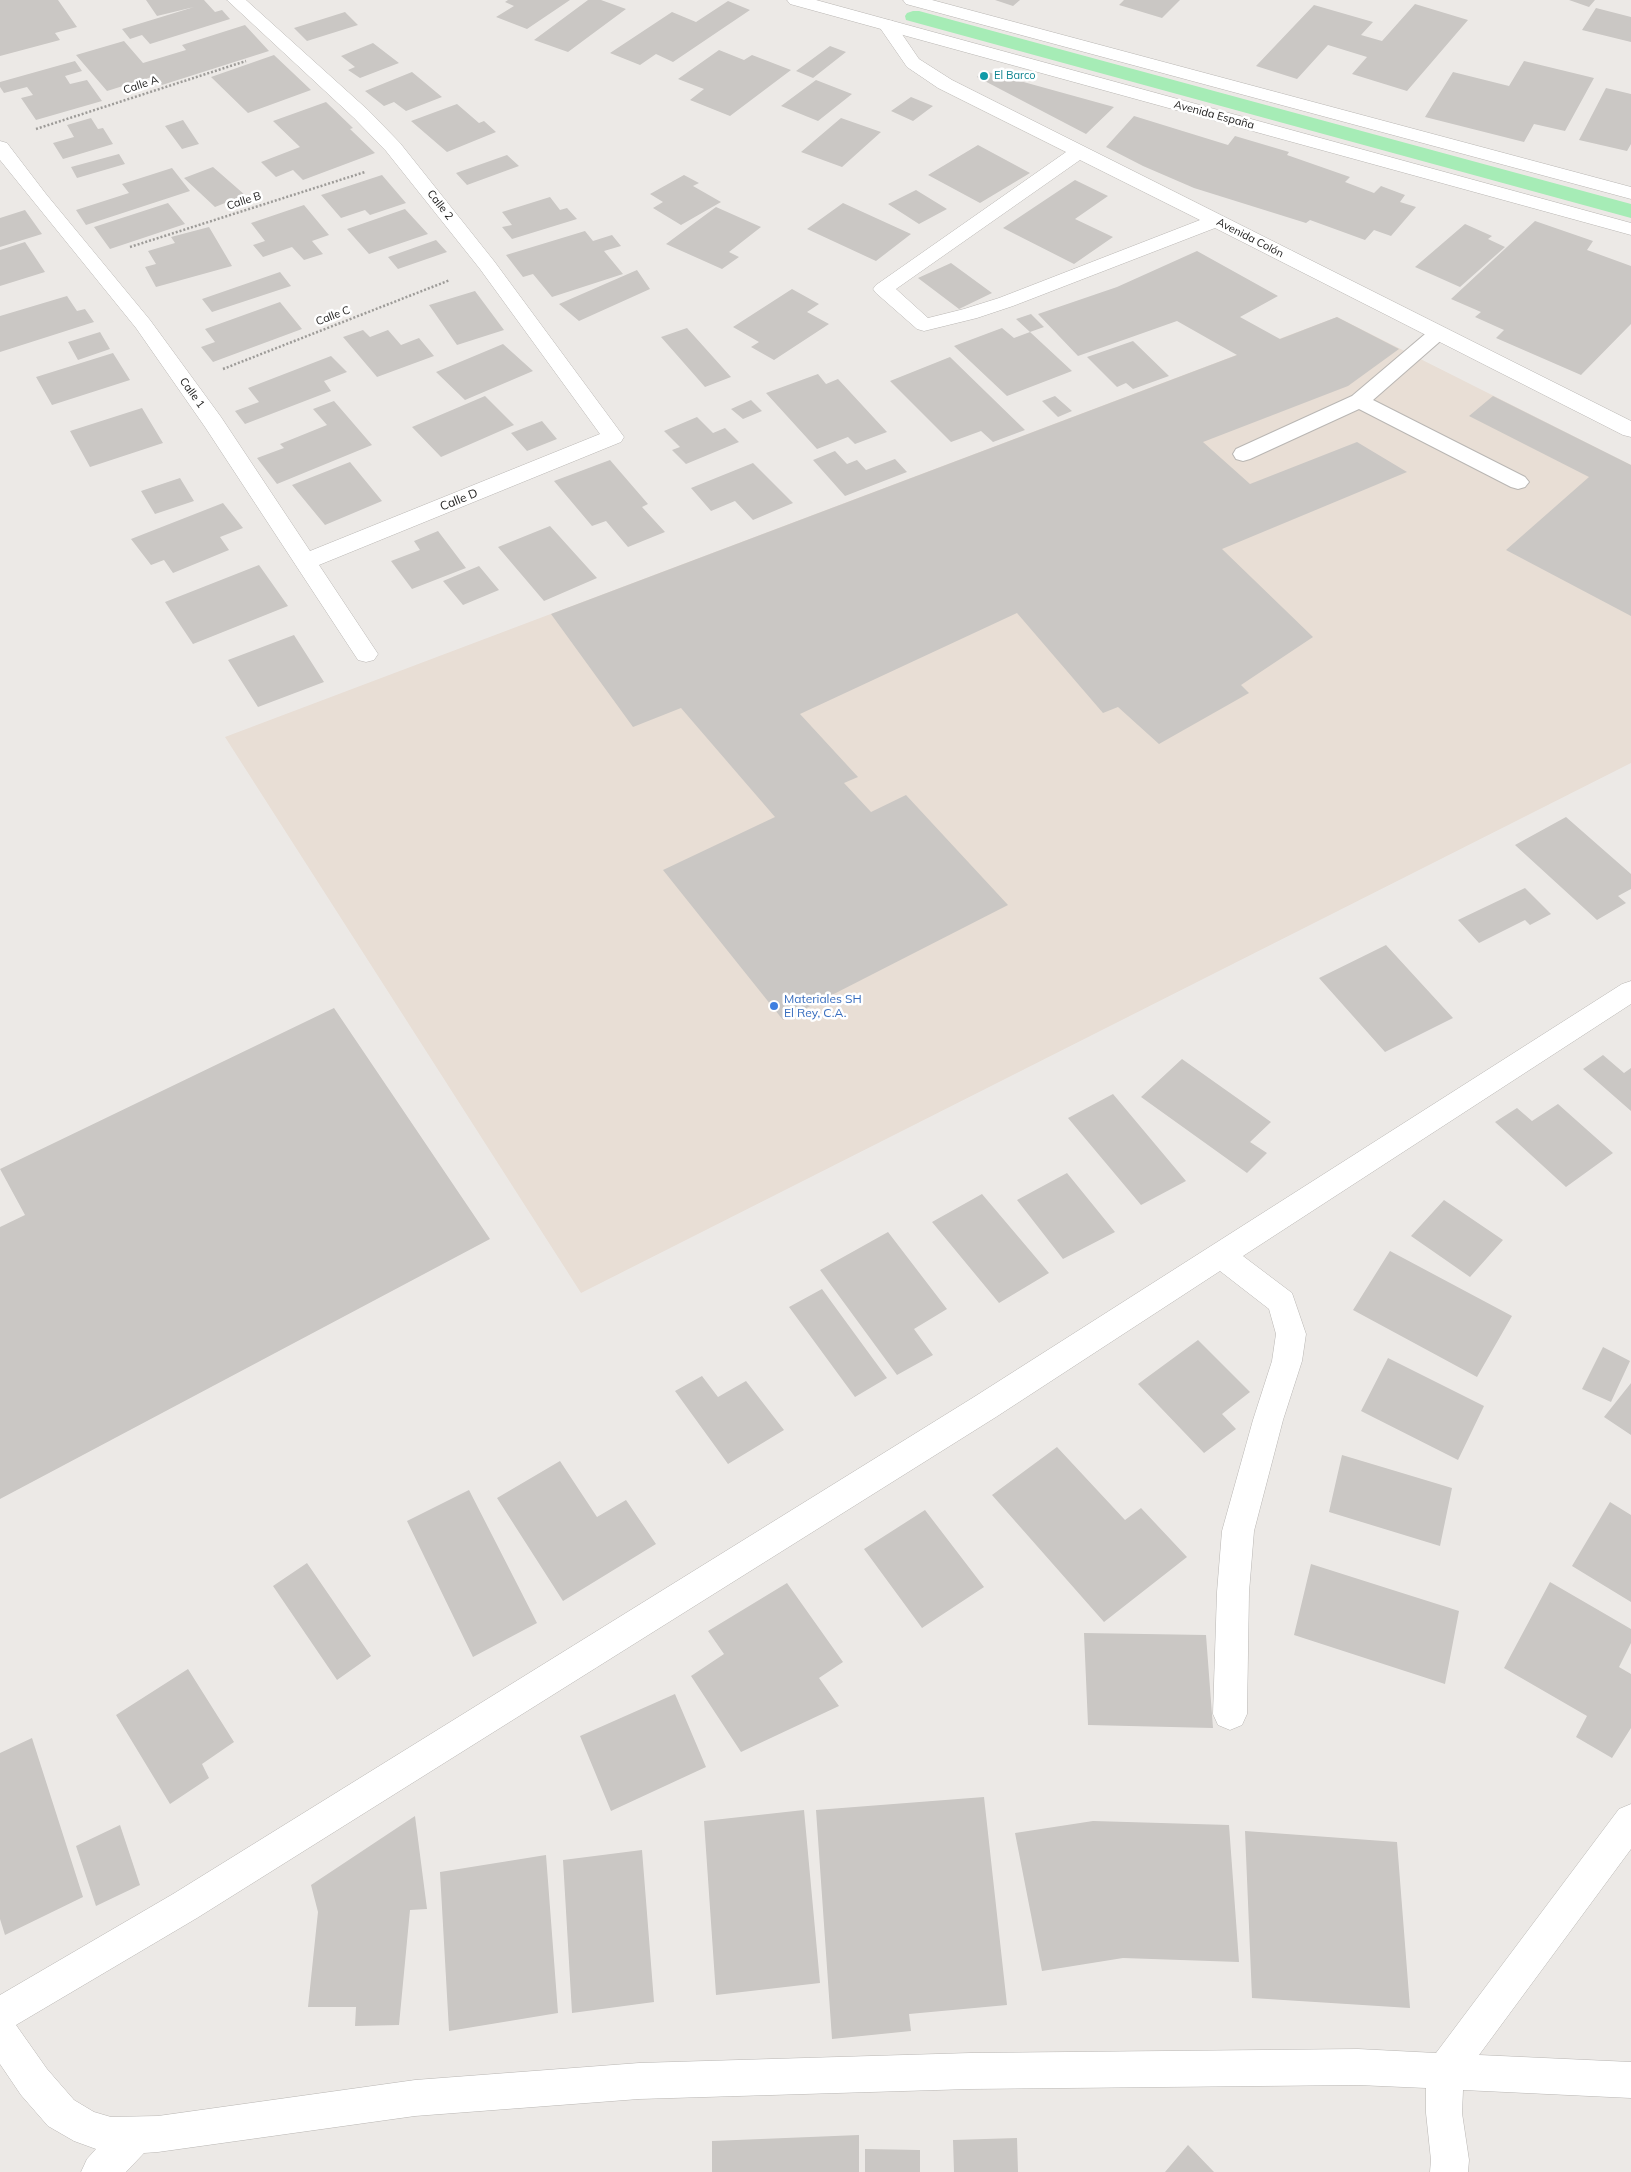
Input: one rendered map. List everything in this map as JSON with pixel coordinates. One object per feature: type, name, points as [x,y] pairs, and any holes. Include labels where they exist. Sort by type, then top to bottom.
[{"type":"street","name":"Calle 2","points":[[236,0],[361,114],[403,160],[487,265],[613,437]]},
{"type":"street","name":"Avenida España","points":[[796,0],[886,17],[1631,228]]},
{"type":"street","points":[[912,0],[1631,193]]},
{"type":"street","name":"Avenida Colón","points":[[886,17],[913,63],[924,72],[1631,430]]},
{"type":"street","name":"Calle 1","points":[[0,147],[39,198],[143,324],[366,654]]},
{"type":"street","points":[[1079,152],[883,290],[924,325],[970,314],[1006,302],[1216,221]]},
{"type":"street","name":"Calle D","points":[[305,562],[613,437]]},
{"type":"street","points":[[0,2015],[185,1906],[985,1407],[1631,991]]},
{"type":"street","points":[[1220,1255],[1282,1302],[1291,1334],[1287,1361],[1268,1420],[1238,1531],[1233,1592],[1230,1714]]},
{"type":"street","points":[[1449,2172],[1450,2160],[1444,2113],[1446,2071],[1631,1821]]},
{"type":"street","points":[[0,2033],[34,2082],[61,2113],[87,2128],[111,2135],[158,2134],[415,2098],[639,2081],[970,2071],[1358,2067],[1631,2080]]},
{"type":"street","points":[[100,2172],[136,2134]]},
{"type":"lane","points":[[1243,454],[1359,401],[1438,333]]},
{"type":"lane","points":[[1359,401],[1518,482]]},
{"type":"path","name":"Calle A","points":[[28,131],[287,47]]},
{"type":"path","name":"Calle B","points":[[90,260],[403,160]]},
{"type":"path","name":"Calle C","points":[[185,384],[487,265]]},
{"type":"shaded area","name":"Materiales SH El Rey, C.A.","points":[[1337,317],[1631,465],[1631,763],[581,1293],[225,737]]},
{"type":"green space","points":[[919,11],[1631,204],[1631,218],[906,20],[905,16],[907,13]]},
{"type":"building","points":[[0,0],[58,0],[77,27],[55,33],[60,40],[0,56]]},
{"type":"building","points":[[146,0],[204,0],[215,12],[222,10],[230,19],[150,44],[142,35],[130,39],[122,29],[194,7],[157,16]]},
{"type":"building","points":[[508,0],[570,0],[527,29],[496,17],[514,6],[505,2]]},
{"type":"building","points":[[588,0],[601,0],[626,9],[568,52],[534,40]]},
{"type":"building","points":[[995,0],[1020,0],[1013,6]]},
{"type":"building","points":[[1124,0],[1180,0],[1162,18],[1119,5]]},
{"type":"building","points":[[1569,0],[1595,0],[1589,7]]},
{"type":"building","points":[[728,1],[750,10],[673,62],[656,54],[640,65],[610,53],[672,12],[696,22]]},
{"type":"building","points":[[1415,4],[1468,20],[1407,91],[1352,74],[1367,57],[1328,45],[1297,79],[1256,66],[1314,5],[1373,22],[1361,35],[1382,41]]},
{"type":"building","points":[[1596,8],[1631,17],[1631,42],[1582,30]]},
{"type":"building","points":[[345,12],[358,25],[307,41],[294,28]]},
{"type":"building","points":[[245,25],[269,51],[162,85],[155,76],[107,91],[76,55],[124,41],[143,63],[186,50],[182,45]]},
{"type":"building","points":[[373,43],[399,63],[360,78],[348,70],[355,67],[341,56]]},
{"type":"building","points":[[830,46],[846,52],[813,78],[796,71]]},
{"type":"building","points":[[719,50],[744,60],[752,55],[791,70],[730,116],[690,100],[704,89],[678,79]]},
{"type":"building","points":[[274,55],[311,90],[248,113],[211,77]]},
{"type":"building","points":[[75,61],[82,71],[65,76],[70,84],[87,80],[102,101],[36,120],[21,98],[33,95],[27,87],[4,93],[0,87],[0,82]]},
{"type":"building","points":[[1524,61],[1594,78],[1565,131],[1534,124],[1524,142],[1425,117],[1453,72],[1509,86]]},
{"type":"building","points":[[412,72],[442,97],[406,111],[394,102],[384,106],[365,91]]},
{"type":"building","points":[[988,72],[1114,107],[1086,134],[977,77],[981,73]]},
{"type":"building","points":[[816,80],[852,94],[818,121],[781,106]]},
{"type":"building","points":[[1606,88],[1631,94],[1631,144],[1627,151],[1579,140]]},
{"type":"building","points":[[911,97],[933,106],[913,121],[891,111]]},
{"type":"building","points":[[326,102],[375,153],[303,180],[293,170],[276,177],[261,162],[300,147],[273,121]]},
{"type":"building","points":[[457,104],[479,123],[484,121],[496,132],[447,152],[411,121]]},
{"type":"building","points":[[1134,116],[1228,145],[1235,136],[1289,152],[1287,155],[1350,177],[1345,182],[1374,193],[1381,186],[1405,195],[1400,202],[1416,207],[1391,236],[1374,230],[1365,240],[1310,220],[1306,223],[1194,188],[1143,166],[1106,147]]},
{"type":"building","points":[[91,118],[98,129],[103,128],[113,144],[63,159],[53,143],[74,137],[67,125]]},
{"type":"building","points":[[841,118],[881,132],[842,167],[801,152]]},
{"type":"building","points":[[183,120],[199,144],[182,149],[165,126]]},
{"type":"building","points":[[978,145],[1030,173],[980,203],[928,175]]},
{"type":"building","points":[[119,154],[125,164],[77,178],[71,167]]},
{"type":"building","points":[[507,155],[519,166],[467,185],[456,173]]},
{"type":"building","points":[[213,167],[245,195],[215,207],[184,178]]},
{"type":"building","points":[[172,168],[190,191],[86,225],[76,210],[129,193],[122,184]]},
{"type":"building","points":[[382,175],[406,203],[370,215],[365,210],[341,218],[321,195]]},
{"type":"building","points":[[684,175],[699,183],[693,186],[721,202],[681,225],[653,208],[663,202],[650,194]]},
{"type":"building","points":[[1075,180],[1108,196],[1075,219],[1113,237],[1074,264],[1003,228]]},
{"type":"building","points":[[916,190],[947,209],[919,224],[888,204]]},
{"type":"building","points":[[550,197],[560,210],[567,208],[577,219],[512,239],[502,227],[512,225],[502,212]]},
{"type":"building","points":[[168,203],[185,224],[110,249],[94,227]]},
{"type":"building","points":[[843,203],[911,234],[876,261],[807,229]]},
{"type":"building","points":[[304,205],[329,235],[312,241],[323,254],[304,260],[292,247],[263,257],[253,245],[265,241],[251,223]]},
{"type":"building","points":[[716,207],[761,227],[729,252],[739,257],[722,269],[666,244]]},
{"type":"building","points":[[405,209],[428,234],[369,254],[347,229]]},
{"type":"building","points":[[25,210],[42,234],[0,247],[0,218]]},
{"type":"building","points":[[1535,221],[1593,241],[1587,250],[1631,266],[1631,324],[1581,375],[1496,338],[1504,330],[1475,317],[1481,312],[1451,299]]},
{"type":"building","points":[[1465,224],[1492,236],[1488,239],[1505,247],[1460,287],[1415,267]]},
{"type":"building","points":[[209,227],[232,266],[156,287],[145,267],[156,264],[148,251],[175,243],[171,237]]},
{"type":"building","points":[[585,231],[593,241],[612,235],[621,246],[604,251],[623,274],[552,297],[533,274],[523,277],[506,255]]},
{"type":"building","points":[[436,240],[447,252],[398,269],[388,257]]},
{"type":"building","points":[[25,242],[45,272],[0,286],[0,250]]},
{"type":"building","points":[[1197,251],[1278,296],[1240,317],[1280,339],[1337,317],[1399,349],[1348,386],[1203,442],[1250,484],[1357,442],[1407,472],[1222,549],[1313,637],[1241,685],[1249,693],[1159,744],[1118,707],[1103,713],[1017,613],[800,714],[858,777],[844,783],[871,812],[906,795],[1008,905],[783,1020],[663,870],[775,817],[681,708],[633,727],[551,614],[1237,355],[1177,321],[1078,356],[1038,314],[1117,287]]},
{"type":"building","points":[[951,263],[992,293],[959,309],[918,278]]},
{"type":"building","points":[[637,270],[650,289],[579,321],[559,304]]},
{"type":"building","points":[[280,272],[291,286],[212,312],[202,299]]},
{"type":"building","points":[[792,289],[819,304],[807,312],[829,324],[774,360],[751,347],[759,342],[733,327]]},
{"type":"building","points":[[475,291],[504,330],[457,345],[429,305]]},
{"type":"building","points":[[67,296],[77,311],[85,309],[94,322],[0,352],[0,316]]},
{"type":"building","points":[[280,302],[302,329],[213,362],[201,347],[215,342],[205,329]]},
{"type":"building","points":[[1031,314],[1044,327],[1030,332],[1016,319]]},
{"type":"building","points":[[687,328],[731,377],[705,387],[661,337]]},
{"type":"building","points":[[1002,328],[1014,338],[1030,332],[1072,371],[1007,396],[954,346]]},
{"type":"building","points":[[363,330],[370,337],[388,330],[401,345],[419,338],[434,356],[377,377],[343,337]]},
{"type":"building","points":[[100,332],[110,349],[78,360],[68,342]]},
{"type":"building","points":[[1133,341],[1169,376],[1133,389],[1126,383],[1117,387],[1087,357]]},
{"type":"building","points":[[503,344],[533,371],[465,400],[436,372]]},
{"type":"building","points":[[113,353],[130,380],[52,405],[36,377]]},
{"type":"building","points":[[331,356],[347,372],[324,381],[331,391],[245,424],[235,411],[259,402],[248,388]]},
{"type":"building","points":[[950,357],[1025,430],[993,442],[981,431],[951,442],[890,381]]},
{"type":"building","points":[[818,374],[826,384],[838,379],[887,432],[855,444],[848,437],[817,449],[766,393]]},
{"type":"building","points":[[485,396],[514,425],[441,457],[412,427]]},
{"type":"building","points":[[1055,396],[1072,411],[1058,417],[1042,401]]},
{"type":"building","points":[[1493,396],[1631,465],[1631,616],[1506,550],[1589,477],[1469,416]]},
{"type":"building","points":[[751,400],[762,411],[743,419],[731,409]]},
{"type":"building","points":[[334,401],[372,445],[277,484],[257,458],[284,448],[280,444],[327,425],[313,409]]},
{"type":"building","points":[[142,408],[163,443],[90,467],[70,431]]},
{"type":"building","points":[[697,417],[713,433],[725,428],[739,442],[686,464],[672,450],[680,447],[664,431]]},
{"type":"building","points":[[542,421],[557,439],[527,451],[511,433]]},
{"type":"building","points":[[835,451],[847,464],[857,460],[866,470],[895,459],[907,472],[845,496],[813,460]]},
{"type":"building","points":[[610,460],[648,504],[642,507],[665,532],[628,547],[606,521],[592,526],[554,481]]},
{"type":"building","points":[[350,462],[382,501],[325,525],[292,485]]},
{"type":"building","points":[[753,463],[793,503],[753,520],[735,501],[711,511],[691,488]]},
{"type":"building","points":[[180,478],[194,501],[155,514],[141,491]]},
{"type":"building","points":[[223,503],[243,528],[220,537],[229,550],[173,573],[164,560],[151,565],[131,539]]},
{"type":"building","points":[[550,526],[597,578],[544,601],[498,547]]},
{"type":"building","points":[[438,531],[466,568],[412,589],[391,561],[420,550],[414,541]]},
{"type":"building","points":[[259,565],[288,606],[193,644],[165,602]]},
{"type":"building","points":[[479,566],[499,590],[463,605],[443,581]]},
{"type":"building","points":[[294,635],[324,682],[258,707],[228,660]]},
{"type":"building","points":[[1566,817],[1631,874],[1631,889],[1618,896],[1626,903],[1597,920],[1515,845]]},
{"type":"building","points":[[1525,888],[1551,914],[1530,925],[1525,920],[1479,943],[1458,920]]},
{"type":"building","points":[[1386,945],[1453,1018],[1385,1052],[1319,978]]},
{"type":"building","points":[[334,1008],[490,1239],[0,1499],[0,1227],[25,1215],[0,1169]]},
{"type":"building","points":[[1603,1055],[1624,1073],[1631,1068],[1631,1111],[1583,1069]]},
{"type":"building","points":[[1182,1059],[1271,1122],[1250,1142],[1267,1153],[1247,1173],[1141,1097]]},
{"type":"building","points":[[1113,1094],[1186,1181],[1141,1205],[1068,1118]]},
{"type":"building","points":[[1558,1104],[1613,1153],[1566,1187],[1495,1122],[1517,1108],[1532,1121]]},
{"type":"building","points":[[1067,1173],[1115,1232],[1063,1259],[1017,1200]]},
{"type":"building","points":[[982,1194],[1049,1273],[999,1303],[932,1222]]},
{"type":"building","points":[[1444,1200],[1503,1240],[1470,1277],[1411,1236]]},
{"type":"building","points":[[888,1232],[947,1309],[914,1329],[933,1355],[897,1375],[820,1270]]},
{"type":"building","points":[[1390,1251],[1512,1316],[1477,1377],[1353,1310]]},
{"type":"building","points":[[822,1289],[887,1378],[855,1397],[789,1307]]},
{"type":"building","points":[[1198,1340],[1250,1392],[1222,1414],[1236,1429],[1204,1453],[1138,1384]]},
{"type":"building","points":[[1603,1347],[1630,1361],[1611,1402],[1582,1389]]},
{"type":"building","points":[[1388,1358],[1484,1406],[1458,1460],[1361,1411]]},
{"type":"building","points":[[702,1376],[718,1397],[746,1381],[784,1430],[728,1464],[675,1391]]},
{"type":"building","points":[[1631,1383],[1631,1435],[1604,1417]]},
{"type":"building","points":[[1057,1447],[1125,1520],[1141,1508],[1187,1557],[1104,1622],[992,1495]]},
{"type":"building","points":[[1342,1455],[1452,1488],[1440,1546],[1329,1512]]},
{"type":"building","points":[[560,1461],[597,1517],[626,1500],[656,1544],[563,1601],[497,1498]]},
{"type":"building","points":[[469,1490],[537,1623],[473,1657],[407,1521]]},
{"type":"building","points":[[1610,1502],[1631,1515],[1631,1602],[1572,1566]]},
{"type":"building","points":[[925,1510],[984,1587],[922,1628],[864,1549]]},
{"type":"building","points":[[307,1563],[371,1656],[337,1680],[273,1586]]},
{"type":"building","points":[[1311,1564],[1459,1611],[1445,1684],[1294,1635]]},
{"type":"building","points":[[1550,1582],[1631,1629],[1631,1643],[1619,1667],[1631,1674],[1631,1728],[1612,1758],[1576,1737],[1587,1716],[1504,1668]]},
{"type":"building","points":[[787,1583],[843,1662],[819,1678],[839,1706],[741,1752],[691,1676],[724,1654],[708,1631]]},
{"type":"building","points":[[1084,1633],[1206,1635],[1213,1728],[1088,1725]]},
{"type":"building","points":[[188,1669],[234,1742],[202,1764],[209,1778],[170,1804],[116,1715]]},
{"type":"building","points":[[675,1694],[706,1767],[611,1811],[580,1736]]},
{"type":"building","points":[[32,1738],[83,1897],[5,1935],[0,1919],[0,1753]]},
{"type":"building","points":[[984,1797],[1007,2005],[909,2014],[911,2031],[832,2039],[816,1810]]},
{"type":"building","points":[[804,1810],[820,1983],[716,1995],[704,1821]]},
{"type":"building","points":[[415,1816],[427,1909],[410,1910],[399,2025],[355,2026],[356,2007],[308,2007],[318,1912],[311,1885]]},
{"type":"building","points":[[1093,1821],[1229,1825],[1239,1962],[1123,1958],[1042,1971],[1015,1833]]},
{"type":"building","points":[[120,1825],[140,1885],[96,1906],[76,1846]]},
{"type":"building","points":[[1245,1831],[1397,1842],[1410,2008],[1252,1998]]},
{"type":"building","points":[[642,1850],[654,2002],[572,2013],[563,1860]]},
{"type":"building","points":[[546,1855],[558,2013],[449,2031],[440,1872]]},
{"type":"building","points":[[859,2135],[859,2172],[712,2172],[712,2141]]},
{"type":"building","points":[[1017,2138],[1018,2172],[954,2172],[953,2140]]},
{"type":"building","points":[[1188,2145],[1214,2172],[1165,2172]]},
{"type":"building","points":[[865,2149],[920,2150],[920,2172],[865,2172]]},
{"type":"place","name":"El Barco","points":[[984,76]]},
{"type":"place","name":"Materiales SH El Rey, C.A.","points":[[774,1006]]}]
